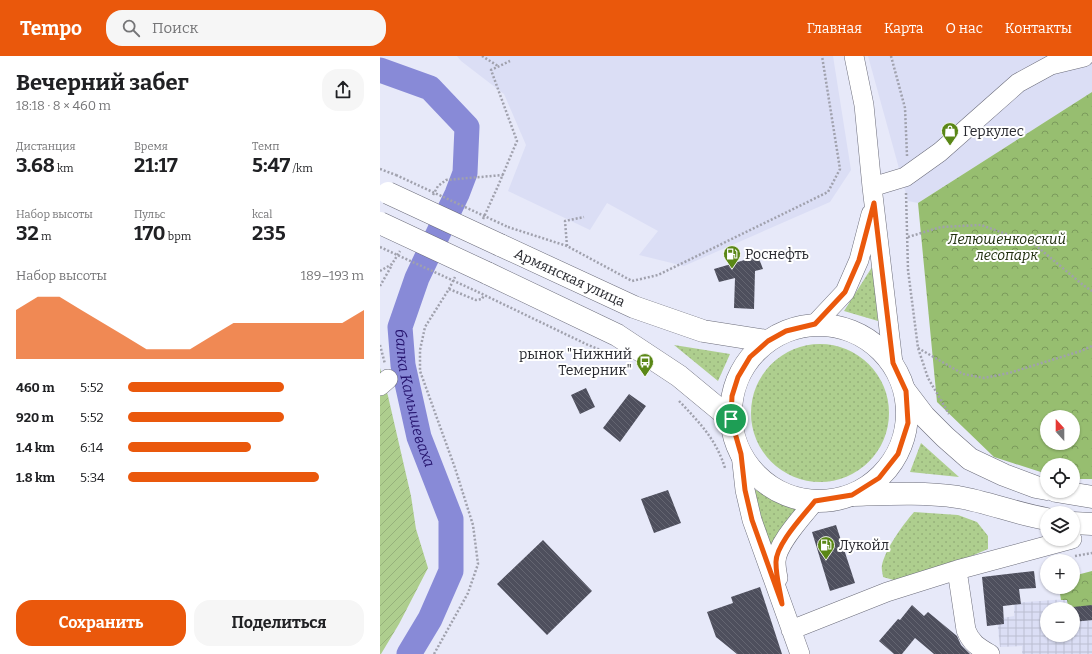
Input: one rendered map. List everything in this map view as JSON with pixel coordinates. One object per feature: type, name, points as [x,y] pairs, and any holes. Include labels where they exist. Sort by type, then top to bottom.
[{"type":"main road","name":"Армянская улица","points":[[388,186],[504,236],[634,307],[703,331],[768,341]]},
{"type":"main road","points":[[380,223],[617,335],[679,376],[731,419]]},
{"type":"main road","points":[[1040,488],[1004,475],[970,459],[924,416],[906,391],[893,363],[876,344],[851,330],[833,325],[815,324],[786,331],[768,341],[750,357],[738,377],[732,396],[731,419],[741,454],[763,481],[787,495],[815,501],[852,495],[909,493],[958,497],[1040,518]]},
{"type":"main road","points":[[852,495],[879,478],[898,454],[908,423],[906,391]]},
{"type":"main road","points":[[1080,495],[1092,497]]},
{"type":"main road","points":[[1080,524],[1092,526]]},
{"type":"street","points":[[854,56],[864,105],[893,363]]},
{"type":"street","points":[[815,324],[845,292],[859,260],[873,195],[905,177],[940,152],[1018,82],[1051,65],[1084,57]]},
{"type":"street","points":[[741,454],[745,490],[752,520],[800,654]]},
{"type":"street","points":[[782,604],[776,562],[779,551],[792,529],[815,501]]},
{"type":"street","points":[[1080,534],[1092,526]]},
{"type":"street","points":[[791,630],[887,592],[957,570],[1047,546]]},
{"type":"street","points":[[957,570],[966,630],[970,639],[981,649],[990,654]]},
{"type":"path","points":[[482,56],[498,67]]},
{"type":"path","points":[[380,169],[388,186],[504,236],[567,246],[632,281],[658,275],[828,192],[840,169],[822,56]]},
{"type":"path","points":[[891,56],[905,108],[907,160],[905,177],[908,270],[918,348],[928,378],[951,418]]},
{"type":"path","points":[[482,220],[517,141],[491,70],[510,61]]},
{"type":"path","points":[[567,246],[565,221],[584,217]]},
{"type":"path","points":[[908,238],[940,227],[981,225],[1034,244],[1083,285],[1092,290]]},
{"type":"path","points":[[380,247],[586,344],[620,358]]},
{"type":"path","points":[[380,286],[392,264]]},
{"type":"path","points":[[434,654],[468,592],[478,564],[473,525],[456,468],[420,371],[420,350],[425,327],[456,275]]},
{"type":"path","points":[[449,289],[476,300],[482,299],[484,295]]},
{"type":"path","points":[[918,348],[963,374],[984,378],[1008,373],[1081,351],[1092,346]]},
{"type":"path","points":[[677,398],[710,436],[721,454],[727,475]]},
{"type":"shaded area","points":[[457,56],[833,56],[851,170],[830,202],[684,266],[639,255],[658,231],[607,203],[590,230],[508,191],[526,145],[504,94],[461,61]]},
{"type":"shaded area","name":"Геркулес","points":[[868,56],[1092,56],[1092,92],[918,203],[908,201]]},
{"type":"shaded area","points":[[1067,599],[1067,602],[1040,602],[1040,642],[1080,642],[1080,607],[1092,606],[1092,654],[1022,654],[1022,646],[1000,647],[997,619],[1014,616],[1014,603]]},
{"type":"green space","name":"Лелюшенковский лесопарк","points":[[1092,92],[1092,479],[1080,479],[1080,458],[1040,458],[1040,472],[994,457],[937,402],[918,203]]},
{"type":"green space","points":[[874,264],[878,321],[844,311]]},
{"type":"green space","points":[[827,344],[847,349],[859,355],[874,369],[884,386],[888,399],[888,427],[884,440],[878,452],[864,467],[847,477],[834,481],[813,482],[793,477],[781,471],[766,457],[756,440],[752,427],[751,406],[756,386],[762,374],[776,359],[793,349],[806,345]]},
{"type":"green space","points":[[674,345],[730,354],[718,381]]},
{"type":"green space","points":[[380,368],[411,496],[416,529],[428,568],[399,624],[381,654],[380,654]]},
{"type":"green space","points":[[921,443],[959,477],[910,472]]},
{"type":"green space","points":[[751,488],[799,508],[768,562]]},
{"type":"green space","points":[[914,512],[958,515],[977,522],[988,536],[988,549],[969,557],[897,581],[883,577],[882,567],[884,558],[900,530]]},
{"type":"green space","points":[[1092,571],[1092,606],[1080,607],[1080,602],[1067,602],[1067,600],[1061,600],[1060,594],[1080,594],[1080,574]]},
{"type":"building","points":[[758,256],[763,269],[755,271],[754,309],[734,308],[735,278],[719,282],[714,269]]},
{"type":"building","points":[[586,388],[595,407],[580,414],[571,395]]},
{"type":"building","points":[[629,394],[646,406],[620,442],[603,428]]},
{"type":"building","points":[[668,490],[681,523],[654,533],[641,499]]},
{"type":"building","points":[[836,525],[855,583],[830,591],[812,532]]},
{"type":"building","points":[[543,540],[592,591],[547,635],[497,584]]},
{"type":"building","points":[[1034,571],[1036,588],[1019,589],[1021,604],[1003,606],[1004,624],[987,626],[982,577]]},
{"type":"building","points":[[760,587],[782,654],[737,654],[716,637],[707,612],[733,603],[731,597]]},
{"type":"building","points":[[912,605],[924,616],[928,612],[957,636],[961,645],[970,654],[934,654],[915,638],[902,654],[894,654],[879,641],[898,619],[900,620]]},
{"type":"building","points":[[1092,605],[1092,620],[1080,621],[1080,606]]},
{"type":"waterway","name":"балка Камышеваха","points":[[380,70],[430,88],[467,127],[465,173],[457,194],[417,278],[400,327],[403,365],[419,437],[451,519],[451,571],[430,619],[409,654]]},
{"type":"place","name":"Геркулес","points":[[950,146]]},
{"type":"place","name":"Роснефть","points":[[732,269]]},
{"type":"place","name":"рынок \"Нижний Темерник\"","points":[[645,377]]},
{"type":"place","name":"Лукойл","points":[[826,560]]},
{"type":"route","points":[[874,203],[893,363],[906,391],[908,423],[898,454],[879,478],[852,495],[815,501],[792,529],[779,551],[776,562],[782,604],[752,520],[745,490],[741,454],[731,419],[732,396],[738,377],[750,357],[768,341],[786,331],[815,324],[845,292],[859,260],[874,203]]}]
